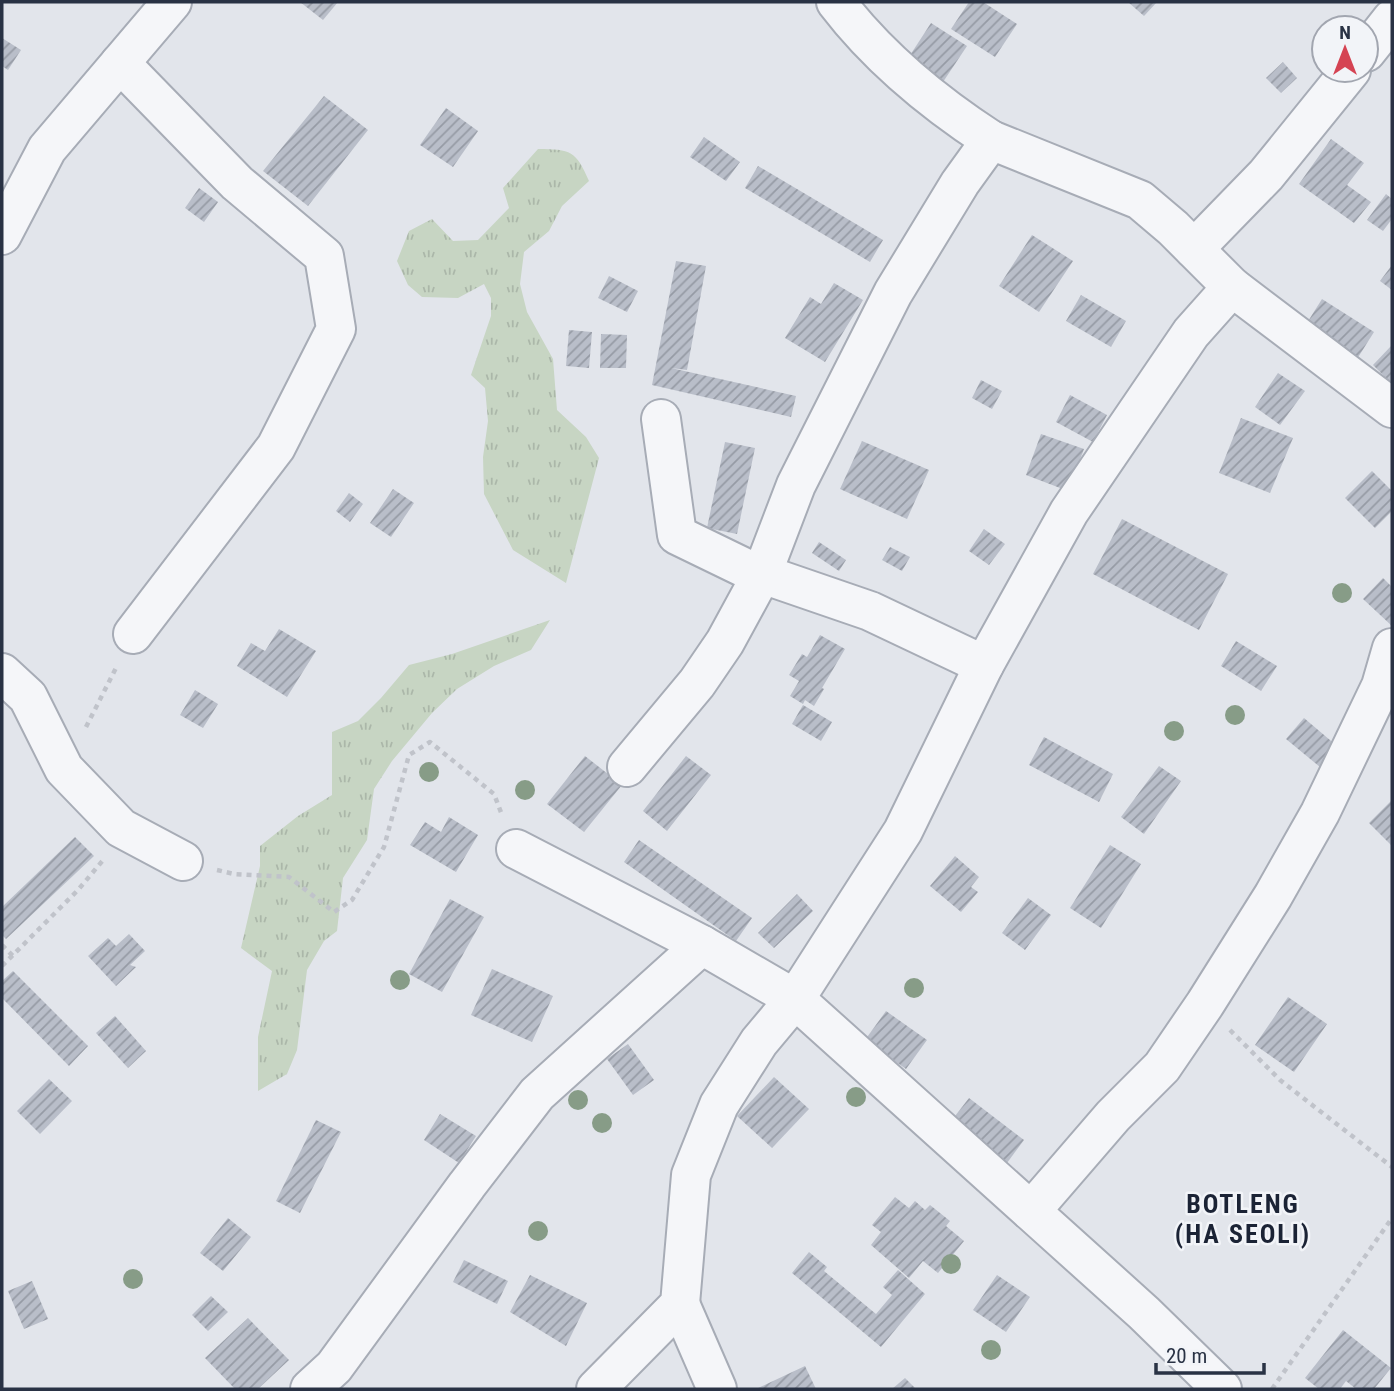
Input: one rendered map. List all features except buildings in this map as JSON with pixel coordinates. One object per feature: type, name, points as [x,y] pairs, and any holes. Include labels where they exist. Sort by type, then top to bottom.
[{"type":"street","points":[[2,236],[47,149],[172,2]]},
{"type":"street","points":[[836,2],[859,32],[948,112],[991,140],[1140,201],[1194,248],[1232,287],[1392,408]]},
{"type":"street","points":[[1380,34],[1392,19]]},
{"type":"street","points":[[120,63],[237,183],[324,256],[336,329],[276,447],[133,634]]},
{"type":"street","points":[[1194,248],[1266,175],[1340,84]]},
{"type":"street","points":[[627,768],[697,683],[725,642],[762,574],[796,485],[893,293],[960,183],[991,140]]},
{"type":"street","points":[[717,1389],[680,1304],[691,1175],[719,1105],[758,1042],[795,999],[903,831],[984,665],[1069,512],[1191,333],[1232,287]]},
{"type":"street","points":[[661,419],[677,535],[745,568],[870,611],[984,665]]},
{"type":"street","points":[[1031,1211],[1113,1116],[1163,1067],[1205,1004],[1273,896],[1320,813],[1381,686],[1392,648]]},
{"type":"street","points":[[2,673],[28,696],[64,769],[121,828],[183,861]]},
{"type":"street","points":[[516,849],[702,946],[795,999],[1144,1313],[1222,1389]]},
{"type":"street","points":[[310,1389],[334,1367],[537,1094],[702,946]]},
{"type":"street","points":[[596,1389],[680,1304]]},
{"type":"path","points":[[64,769],[133,634]]},
{"type":"path","points":[[183,861],[234,874],[289,877],[334,912],[352,900],[384,848],[409,755],[430,742],[494,794],[516,849]]},
{"type":"path","points":[[2,966],[78,890],[107,854],[121,828]]},
{"type":"path","points":[[2,945],[13,956]]},
{"type":"path","points":[[1205,1004],[1280,1080],[1392,1167]]},
{"type":"path","points":[[1272,1389],[1392,1218]]},
{"type":"green space","points":[[538,149],[571,154],[580,163],[589,181],[562,206],[549,231],[524,252],[520,284],[527,312],[553,359],[557,410],[586,437],[599,458],[566,583],[513,550],[484,494],[483,457],[488,421],[485,388],[471,375],[491,316],[491,298],[484,284],[458,298],[422,297],[408,285],[397,261],[409,231],[432,219],[453,241],[478,240],[509,208],[503,188]]},
{"type":"green space","points":[[550,620],[531,650],[494,666],[457,689],[432,713],[392,761],[374,789],[367,840],[343,878],[337,931],[324,941],[307,970],[297,1050],[287,1074],[258,1091],[258,1037],[272,971],[241,948],[260,866],[260,846],[298,816],[332,795],[332,732],[358,721],[409,665],[452,654]]},
{"type":"district","name":"BOTLENG (HA SEOLI)","points":[[1243,1219]]}]
